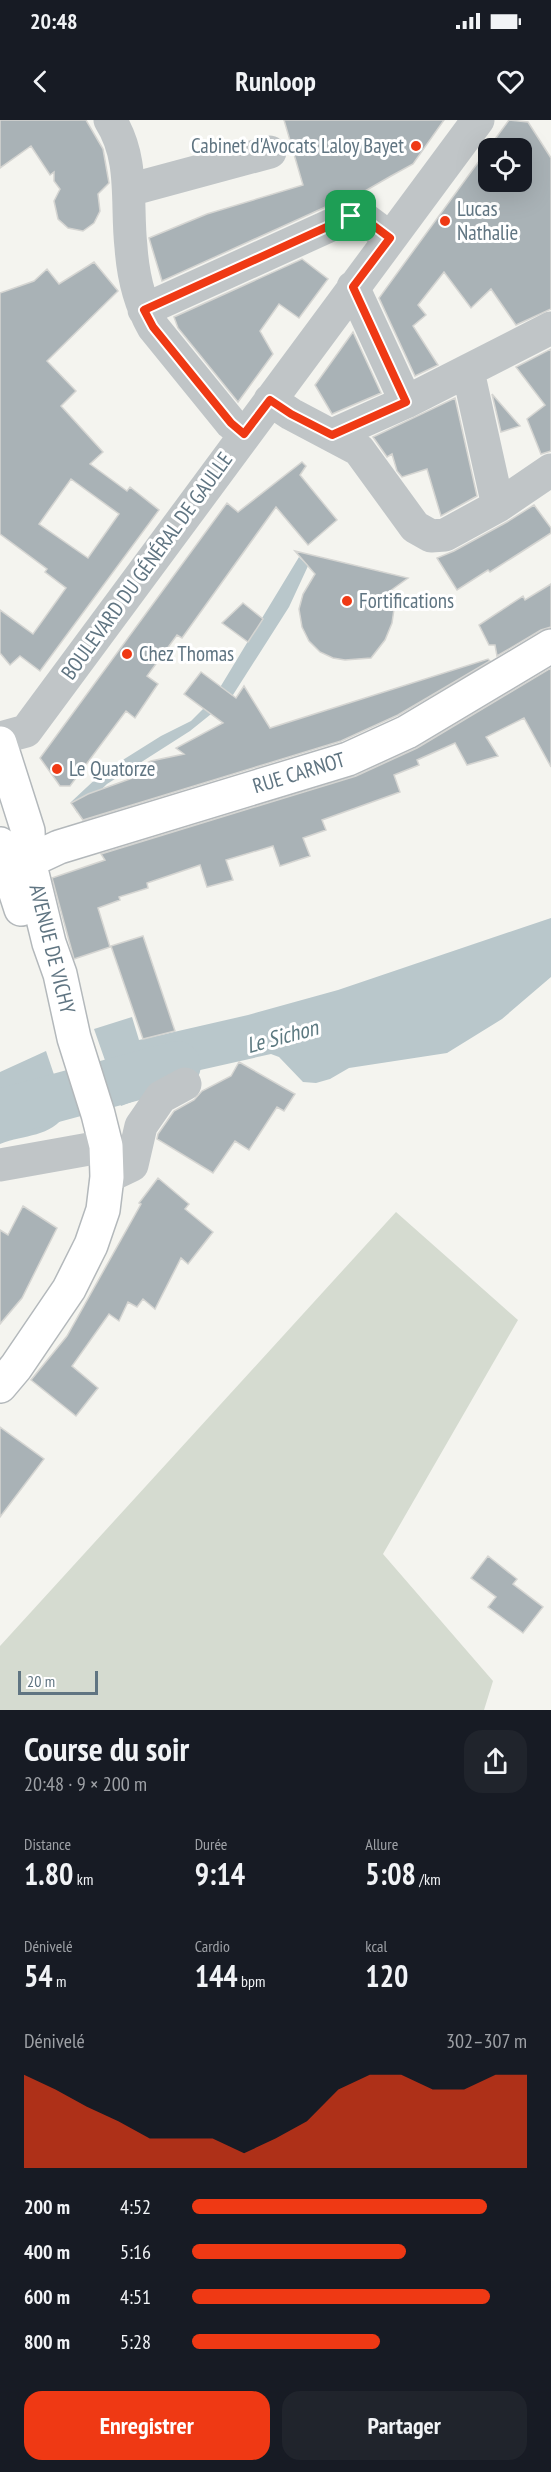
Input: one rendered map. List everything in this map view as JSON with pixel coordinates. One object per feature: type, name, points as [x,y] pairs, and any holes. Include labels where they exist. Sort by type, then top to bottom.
[{"type":"main road","name":"RUE CARNOT","points":[[14,893],[59,847],[348,759],[407,732],[551,646]]},
{"type":"main road","points":[[0,743],[28,831],[14,893]]},
{"type":"main road","points":[[0,844],[14,893]]},
{"type":"main road","name":"AVENUE DE VICHY","points":[[0,1386],[16,1367],[69,1289],[90,1245],[103,1210],[106,1162],[97,1109],[74,1038],[60,974],[49,943],[14,893]]},
{"type":"main road","name":"AVENUE DE VICHY","points":[[14,893],[44,979],[74,1038]]},
{"type":"street","name":"BOULEVARD DU GÉNÉRAL DE GAULLE","points":[[0,738],[26,731],[478,120]]},
{"type":"street","points":[[122,122],[129,190],[130,246],[136,288],[144,310],[160,336],[231,423],[244,434]]},
{"type":"street","points":[[129,190],[270,152]]},
{"type":"street","points":[[144,310],[351,216],[366,220],[390,238]]},
{"type":"street","points":[[353,287],[406,402]]},
{"type":"street","points":[[332,435],[406,402],[551,328]]},
{"type":"street","points":[[468,371],[498,506]]},
{"type":"street","points":[[270,400],[358,450],[415,527],[430,536],[445,535],[498,506],[551,470]]},
{"type":"street","points":[[0,1165],[106,1162],[132,1165],[141,1126],[161,1097],[185,1084]]},
{"type":"shaded area","points":[[396,1212],[518,1320],[383,1554],[493,1681],[484,1710],[0,1710],[0,1646]]},
{"type":"water","points":[[299,557],[308,566],[289,607],[231,698],[190,731],[107,784],[77,813],[71,802],[102,773],[161,736],[191,721],[213,699]]},
{"type":"water","points":[[551,918],[551,977],[502,1019],[447,1053],[349,1068],[330,1079],[316,1083],[303,1082],[279,1057],[271,1054],[138,1084],[142,1098],[121,1106],[94,1029],[132,1017],[139,1040],[248,1015],[338,990]]},
{"type":"water","points":[[46,1051],[67,1113],[53,1127],[45,1131],[0,1144],[0,1072]]},
{"type":"building","points":[[0,120],[86,120],[103,149],[109,183],[98,194],[100,211],[94,223],[83,231],[68,228],[58,219],[54,201],[60,189],[54,181],[54,172],[50,175],[31,146],[0,168]]},
{"type":"building","points":[[284,120],[444,120],[413,164],[353,198],[343,199],[162,281],[149,238],[207,214],[303,185]]},
{"type":"building","points":[[509,120],[528,122],[551,158],[551,309],[516,325],[491,289],[471,308],[444,272],[418,305],[426,315],[413,326],[438,365],[415,376],[379,298],[478,162],[478,192],[532,192],[532,138],[496,138]]},
{"type":"building","points":[[302,259],[328,279],[299,318],[279,304],[260,331],[273,354],[238,402],[178,328],[174,317]]},
{"type":"building","points":[[94,262],[118,291],[47,361],[76,391],[61,406],[103,452],[90,464],[127,491],[130,487],[159,510],[40,671],[20,656],[10,665],[0,653],[0,610],[33,634],[66,588],[45,572],[47,569],[0,534],[0,293],[34,281],[47,269],[59,284]],"holes":[[[71,479],[119,514],[88,558],[39,524]]]},
{"type":"building","points":[[353,332],[381,393],[332,414],[315,385]]},
{"type":"building","points":[[551,349],[551,451],[541,454],[527,419],[545,405],[516,367]]},
{"type":"building","points":[[492,394],[520,426],[501,432]]},
{"type":"building","points":[[455,398],[477,496],[441,516],[427,469],[402,477],[397,471],[392,454],[387,457],[373,437]]},
{"type":"building","points":[[302,462],[306,466],[300,475],[337,520],[308,545],[276,507],[182,638],[177,635],[147,676],[158,684],[135,718],[126,711],[70,786],[60,786],[40,758],[227,503],[238,512]]},
{"type":"building","points":[[534,505],[551,528],[551,533],[457,590],[437,558],[454,551]]},
{"type":"building","name":"Fortifications","points":[[295,551],[408,578],[390,591],[394,609],[392,623],[385,640],[371,658],[345,660],[333,658],[320,652],[309,641],[302,627],[299,609],[303,594],[315,574]]},
{"type":"building","points":[[551,584],[551,627],[541,630],[497,656],[495,645],[489,645],[479,625],[523,596],[525,600]]},
{"type":"building","points":[[243,603],[263,619],[248,642],[222,623]]},
{"type":"building","points":[[488,659],[490,661],[398,715],[341,741],[83,820],[71,803],[88,794],[138,776],[135,769],[151,761],[184,754],[176,748],[223,723],[184,694],[201,672],[236,698],[244,686],[270,728]]},
{"type":"building","points":[[551,668],[551,767],[524,718],[486,737],[498,756],[467,765],[455,743],[417,760],[419,765],[394,775],[400,792],[322,820],[326,830],[303,838],[310,856],[280,866],[273,846],[226,860],[233,880],[207,887],[200,865],[147,883],[148,888],[119,897],[120,900],[98,908],[110,947],[74,959],[52,878],[105,860],[101,854],[356,776],[417,748]]},
{"type":"building","points":[[143,936],[175,1031],[143,1039],[111,946]]},
{"type":"building","points":[[239,1062],[295,1094],[284,1111],[277,1107],[249,1150],[235,1141],[213,1173],[157,1139],[158,1134],[174,1111],[194,1100],[202,1091],[231,1076]]},
{"type":"building","points":[[158,1178],[189,1204],[185,1209],[213,1232],[188,1264],[181,1258],[155,1309],[143,1299],[137,1307],[128,1302],[119,1321],[109,1314],[72,1366],[98,1388],[76,1416],[31,1380],[67,1336],[141,1204],[139,1203]]},
{"type":"building","points":[[23,1206],[57,1228],[22,1298],[0,1324],[0,1230],[8,1235]]},
{"type":"building","points":[[0,1427],[44,1459],[0,1517]]},
{"type":"building","points":[[488,1556],[517,1579],[513,1584],[543,1607],[523,1633],[488,1607],[496,1597],[471,1578]]},
{"type":"waterway","name":"Le Sichon","points":[[0,1113],[177,1065]]},
{"type":"place","name":"Cabinet d'Avocats Laloy Bayet","points":[[416,146]]},
{"type":"place","name":"Lucas Nathalie","points":[[445,221]]},
{"type":"place","name":"Fortifications","points":[[347,601]]},
{"type":"place","name":"Chez Thomas","points":[[127,654]]},
{"type":"place","name":"Le Quatorze","points":[[57,769]]},
{"type":"route","points":[[351,216],[366,220],[390,238],[353,287],[406,402],[332,435],[291,414],[270,400],[244,434],[231,423],[153,327],[144,310],[351,216]]}]
